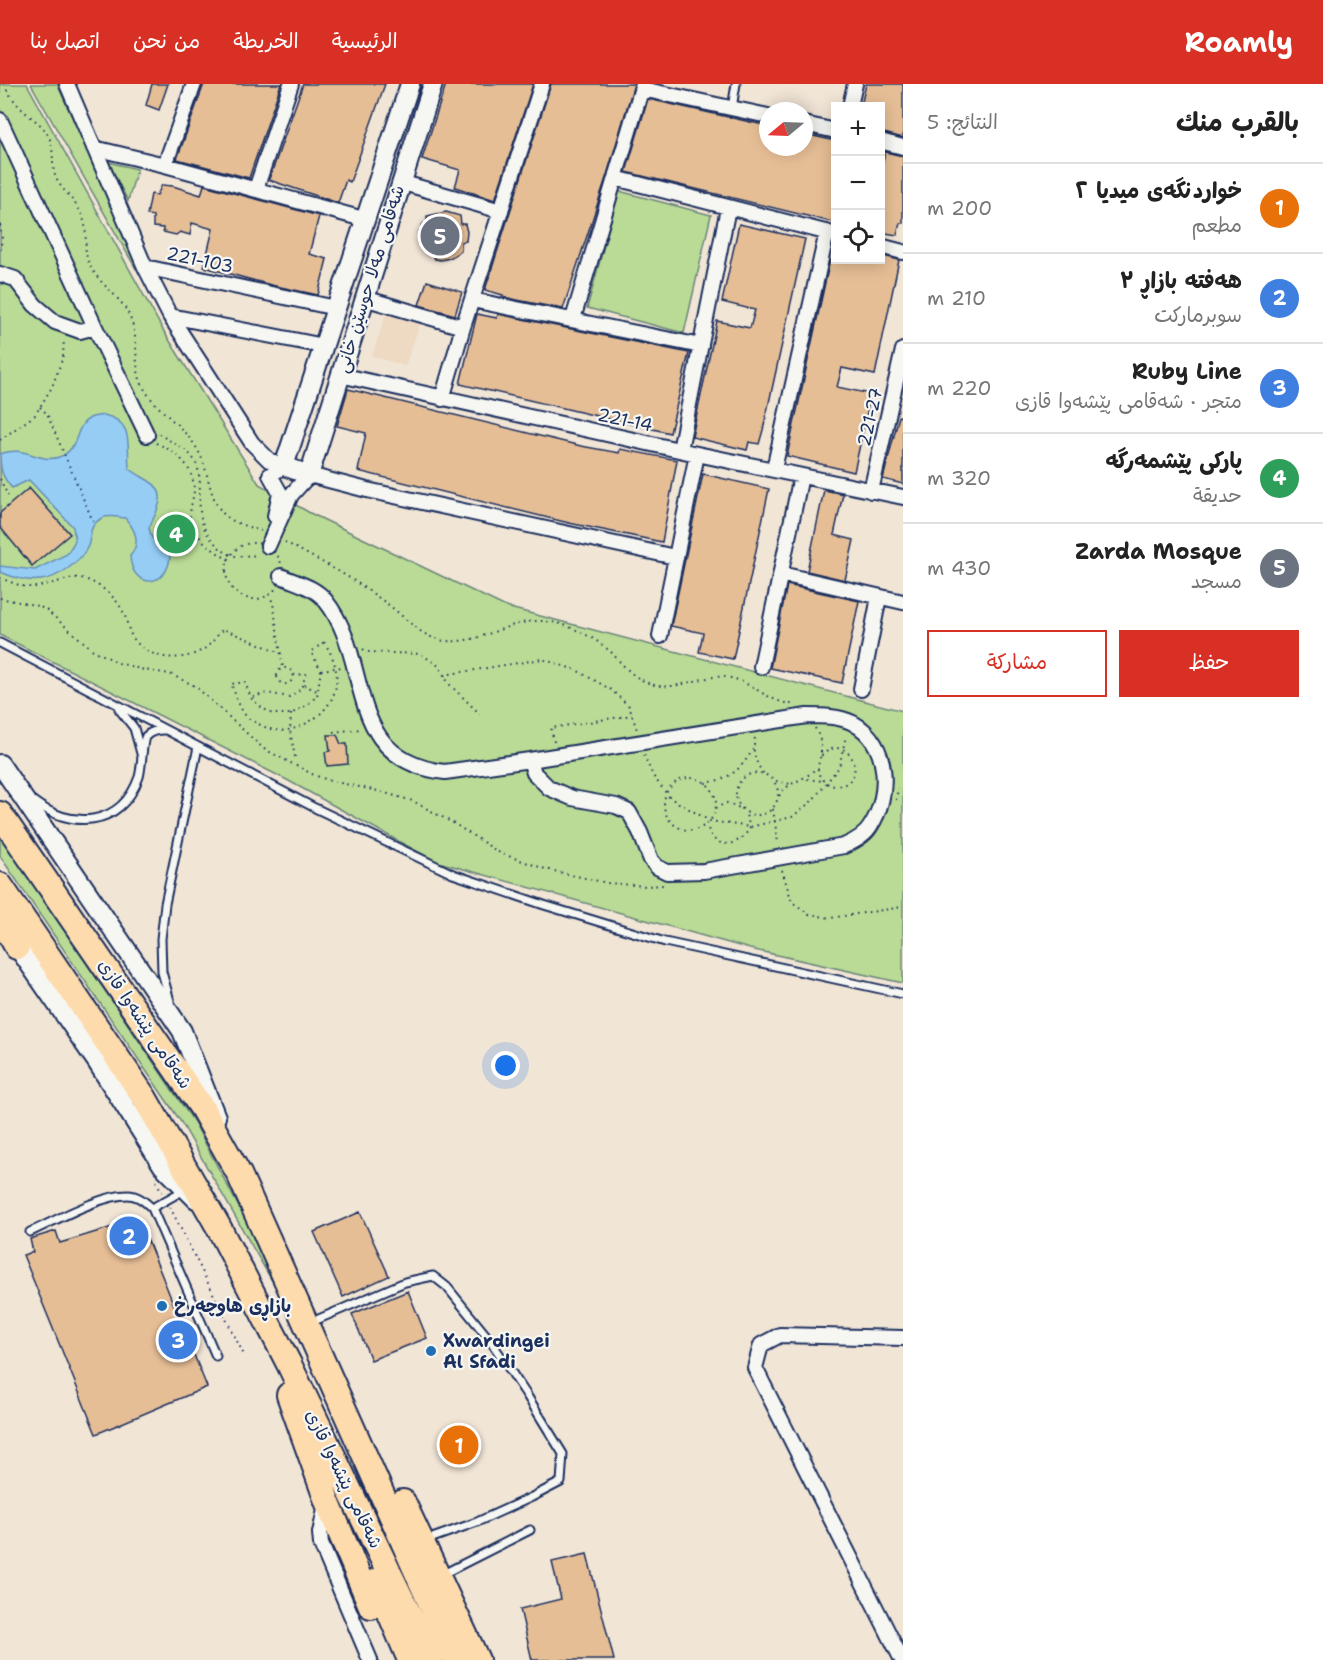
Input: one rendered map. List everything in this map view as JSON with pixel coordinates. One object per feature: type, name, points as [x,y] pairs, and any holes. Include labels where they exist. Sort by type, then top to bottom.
[{"type":"highway","name":"شەقامی پێشەوا قازی","points":[[0,814],[202,1108],[239,1174],[456,1660]]},
{"type":"highway","name":"شەقامی پێشەوا قازی","points":[[0,885],[42,966],[144,1097],[221,1231],[289,1364],[431,1660]]},
{"type":"highway","points":[[0,917],[17,947]]},
{"type":"highway","name":"شەقامی پێشەوا قازی","points":[[221,1231],[278,1365],[410,1660]]},
{"type":"highway","name":"شەقامی پێشەوا قازی","points":[[272,1246],[314,1321],[477,1660]]},
{"type":"highway","points":[[278,1365],[327,1501],[393,1660]]},
{"type":"street","name":"221-103","points":[[67,84],[145,267],[336,308]]},
{"type":"street","points":[[165,165],[194,84]]},
{"type":"street","points":[[256,189],[291,84]]},
{"type":"street","name":"شەقامی مەلا حوسێن خانی","points":[[284,466],[410,84]]},
{"type":"street","name":"شەقامی مەلا حوسێن خانی","points":[[309,475],[433,84]]},
{"type":"street","points":[[442,399],[542,84]]},
{"type":"street","points":[[851,102],[855,84]]},
{"type":"street","points":[[573,319],[642,86],[759,114]]},
{"type":"street","points":[[0,120],[95,327],[150,433]]},
{"type":"street","points":[[813,126],[831,130]]},
{"type":"street","points":[[885,142],[903,147]]},
{"type":"street","points":[[94,148],[367,220]]},
{"type":"street","points":[[615,178],[831,233],[774,469]]},
{"type":"street","points":[[400,183],[501,212]]},
{"type":"street","points":[[680,450],[728,208]]},
{"type":"street","points":[[885,247],[903,252]]},
{"type":"street","points":[[145,267],[170,316],[252,443],[269,460],[309,475],[367,490],[675,557]]},
{"type":"street","points":[[0,274],[15,279],[35,305],[55,322],[80,331],[95,327]]},
{"type":"street","points":[[364,298],[463,327]]},
{"type":"street","points":[[472,300],[701,346]]},
{"type":"street","points":[[170,316],[324,346]]},
{"type":"street","name":"221-27","points":[[872,490],[903,350]]},
{"type":"street","points":[[318,368],[340,375]]},
{"type":"street","name":"221-14","points":[[340,375],[442,399],[903,497]]},
{"type":"street","points":[[660,636],[697,454]]},
{"type":"street","points":[[266,543],[280,493],[270,475],[284,466]]},
{"type":"street","points":[[266,543],[291,495],[309,475]]},
{"type":"street","points":[[762,668],[801,476]]},
{"type":"street","points":[[281,570],[315,591],[325,600],[343,635],[354,665],[362,699],[373,727],[383,744],[405,760],[430,771],[445,772],[801,717],[830,716],[854,723],[872,740],[883,764],[884,784],[880,805],[870,829],[858,839],[844,846],[704,871],[667,872],[657,867],[651,860],[629,812],[616,806],[572,798],[549,788],[534,773],[530,760]]},
{"type":"street","points":[[781,574],[903,602]]},
{"type":"street","points":[[861,689],[879,597]]},
{"type":"street","points":[[3,768],[182,1031],[239,1174]]},
{"type":"street","points":[[0,922],[17,947],[42,966],[97,1062],[163,1167],[207,1210],[221,1231]]},
{"type":"street","points":[[902,1660],[755,1368],[761,1345],[780,1335],[903,1338]]},
{"type":"street","points":[[327,1501],[320,1533],[321,1544],[370,1660]]},
{"type":"lane","points":[[732,108],[736,84]]},
{"type":"lane","points":[[0,643],[377,839],[431,865],[476,883],[665,942],[903,994]]},
{"type":"lane","points":[[115,703],[134,728],[142,760]]},
{"type":"lane","points":[[3,768],[27,796],[41,807],[64,818],[90,820],[115,810],[129,796],[139,777],[144,739],[154,731],[164,730]]},
{"type":"lane","points":[[182,1031],[170,1002],[162,972],[161,939],[165,904],[198,747]]},
{"type":"lane","points":[[152,1208],[186,1189]]},
{"type":"lane","points":[[30,1233],[69,1214],[111,1198],[129,1195],[142,1199],[152,1208],[216,1356]]},
{"type":"lane","points":[[314,1321],[405,1282],[433,1276],[447,1287],[490,1340],[563,1454],[561,1482],[477,1522],[422,1542]]},
{"type":"lane","points":[[438,1576],[530,1530]]},
{"type":"path","points":[[4,84],[13,99],[35,119],[49,136],[57,182],[77,205],[84,221],[87,260],[101,282],[122,302],[134,328],[140,379],[146,393],[173,419],[195,445],[202,457],[216,502],[222,512],[266,543],[276,554],[281,570],[276,588],[261,598],[242,596],[230,583],[227,574],[229,560],[244,545],[266,543],[350,578],[423,632],[444,641],[468,641],[520,622],[552,622],[572,628],[596,640],[632,674],[643,681],[668,688],[699,680],[727,678],[738,680],[776,700],[793,704]]},
{"type":"path","points":[[0,225],[3,238],[0,253]]},
{"type":"path","points":[[0,440],[35,414],[52,387],[63,357],[64,325]]},
{"type":"path","points":[[40,406],[47,414],[95,526]]},
{"type":"path","points":[[150,433],[193,457],[199,473],[199,507],[202,524],[209,537],[220,549],[232,555],[266,543]]},
{"type":"path","points":[[150,433],[154,442],[172,450],[186,463],[194,489],[190,519],[199,536],[219,555],[229,560]]},
{"type":"path","points":[[0,479],[8,496]]},
{"type":"path","points":[[0,578],[24,586],[36,587],[78,577],[98,586],[114,598],[124,613],[132,637],[146,651],[161,656],[183,658],[207,647],[223,629],[281,653]]},
{"type":"path","points":[[269,594],[273,603],[283,668]]},
{"type":"path","points":[[0,598],[34,604],[45,609],[93,650],[119,663],[170,674],[188,682],[208,696],[236,725],[264,749],[314,775],[331,782],[378,791],[413,801],[500,853],[544,869],[607,883],[646,886],[673,884]]},
{"type":"path","points":[[343,635],[367,652],[422,654],[439,666],[449,684],[480,714]]},
{"type":"path","points":[[324,642],[332,653],[336,668],[336,686],[331,701],[316,719],[290,731],[267,729],[248,717],[231,684],[245,682],[251,698],[272,714],[291,714],[317,696],[321,670],[311,652],[324,642]]},
{"type":"path","points":[[321,670],[354,665]]},
{"type":"path","points":[[283,668],[290,669],[292,675],[291,680],[286,683],[279,681],[277,673],[283,668]]},
{"type":"path","points":[[251,698],[267,693],[289,697],[301,689],[306,674],[292,675]]},
{"type":"path","points":[[303,684],[317,691]]},
{"type":"path","points":[[291,714],[290,731],[295,756]]},
{"type":"path","points":[[556,756],[552,728],[632,715]]},
{"type":"path","points":[[801,717],[812,724],[818,734],[822,749],[818,766],[819,774],[826,783]]},
{"type":"path","points":[[774,822],[792,817],[812,801],[839,767],[844,750],[846,721]]},
{"type":"path","points":[[333,732],[373,727]]},
{"type":"path","points":[[749,734],[757,733],[754,748],[756,762],[764,774],[779,783],[790,784]]},
{"type":"path","points":[[705,783],[725,778],[738,771],[754,748]]},
{"type":"path","points":[[805,779],[839,786],[850,780],[855,763],[844,750],[831,749],[821,756]]},
{"type":"path","points":[[818,766],[805,779],[783,789],[773,808],[780,858],[792,902],[809,914],[830,918],[903,907]]},
{"type":"path","points":[[707,823],[710,834],[715,840],[729,844],[737,842],[750,827],[744,810],[736,798],[739,784],[750,774],[764,774]]},
{"type":"path","points":[[771,778],[778,789],[778,798]]},
{"type":"path","points":[[696,779],[705,783],[715,797],[715,808],[714,814],[707,823],[695,830],[678,828],[671,823],[664,808],[664,800],[667,792],[679,780],[696,779]]},
{"type":"path","points":[[895,804],[898,785]]},
{"type":"path","points":[[715,808],[732,804],[755,816],[762,815],[773,808]]},
{"type":"path","points":[[155,1180],[244,1355]]},
{"type":"shaded area","points":[[386,314],[420,324],[405,366],[372,356]]},
{"type":"green space","points":[[0,84],[27,84],[163,330],[259,484],[310,513],[506,607],[903,711],[903,983],[750,949],[435,861],[287,780],[0,635]]},
{"type":"green space","points":[[31,84],[57,84],[140,266],[136,269]]},
{"type":"green space","points":[[108,162],[137,169],[128,201]]},
{"type":"green space","points":[[619,191],[711,215],[684,333],[587,308]]},
{"type":"green space","points":[[0,836],[194,1122],[254,1236],[276,1288],[181,1122],[0,856]]},
{"type":"water","points":[[104,415],[114,418],[125,428],[129,468],[159,491],[160,503],[149,528],[152,538],[170,554],[164,573],[158,579],[151,581],[137,576],[132,568],[130,556],[136,541],[132,527],[125,518],[110,516],[94,524],[85,552],[75,563],[55,576],[48,579],[30,580],[0,572],[0,566],[35,570],[67,554],[75,541],[73,527],[29,480],[12,488],[2,472],[0,454],[17,451],[45,458],[59,457],[71,449],[85,422],[92,417]]},
{"type":"building","points":[[152,84],[168,84],[159,110],[146,105]]},
{"type":"building","points":[[204,84],[281,84],[249,178],[177,159]]},
{"type":"building","points":[[303,84],[385,84],[350,182],[346,180],[338,203],[269,180]]},
{"type":"building","points":[[446,84],[533,84],[495,200],[455,187],[460,170],[422,159]]},
{"type":"building","points":[[551,84],[634,84],[563,309],[502,297],[503,295],[485,290]]},
{"type":"building","points":[[866,84],[903,84],[903,138],[885,133],[885,102],[862,102]]},
{"type":"building","points":[[648,99],[759,124],[759,156],[813,156],[813,136],[831,140],[831,222],[626,172]]},
{"type":"building","points":[[885,152],[903,156],[903,223],[900,223],[897,235],[885,233]]},
{"type":"building","points":[[162,185],[201,195],[204,185],[319,216],[309,254],[327,259],[318,295],[204,267],[213,229],[192,223],[190,235],[180,232],[176,235],[163,232],[163,228],[153,227],[153,216],[147,215],[151,194],[157,195]]},
{"type":"building","points":[[446,212],[460,216],[461,224],[465,224],[467,232],[466,241],[461,242],[461,251],[450,258],[435,259],[432,253],[427,253],[423,248],[419,232],[423,224],[427,222],[427,216]]},
{"type":"building","points":[[739,224],[805,239],[763,430],[759,444],[749,442],[747,450],[692,437],[717,321],[750,328],[755,310],[722,302]]},
{"type":"building","points":[[885,256],[899,260],[875,375],[842,368],[837,387],[871,394],[854,472],[787,456],[830,260],[831,264],[885,264]]},
{"type":"building","points":[[427,281],[462,292],[455,315],[419,305]]},
{"type":"building","points":[[477,314],[497,318],[498,314],[689,353],[670,433],[460,384]]},
{"type":"building","points":[[348,389],[581,446],[619,453],[620,449],[677,460],[662,542],[569,523],[358,471],[366,433],[337,426]]},
{"type":"building","points":[[899,416],[903,417],[903,484],[883,479]]},
{"type":"building","points":[[703,474],[769,489],[733,659],[699,652],[703,633],[671,626]]},
{"type":"building","points":[[29,488],[70,534],[32,566],[0,527],[0,513]]},
{"type":"building","points":[[824,490],[843,494],[834,535],[854,540],[845,580],[807,571]]},
{"type":"building","points":[[787,585],[859,601],[842,683],[770,668]]},
{"type":"building","points":[[328,735],[337,735],[341,744],[347,744],[348,764],[327,766],[325,752],[330,751]]},
{"type":"building","points":[[360,1212],[389,1276],[343,1297],[314,1232]]},
{"type":"building","points":[[139,1219],[207,1387],[96,1434],[23,1255],[33,1252],[30,1239],[56,1231],[60,1243]]},
{"type":"building","points":[[408,1291],[427,1338],[371,1360],[352,1314]]},
{"type":"building","points":[[587,1554],[614,1660],[532,1660],[520,1609],[561,1599],[552,1562]]},
{"type":"place","name":"Zarda Mosque","points":[[440,236]]},
{"type":"place","name":"پارکی پێشمەرگە","points":[[176,534]]},
{"type":"place","name":"هەفتە بازاڕ ٣","points":[[129,1236]]},
{"type":"place","name":"بازاڕی هاوچەرخ","points":[[162,1306]]},
{"type":"place","name":"Ruby Line","points":[[178,1340]]},
{"type":"place","name":"Xwardingei Al Sfadi","points":[[431,1351]]},
{"type":"place","name":"خواردنگەی میدیا ٢","points":[[459,1445]]}]
